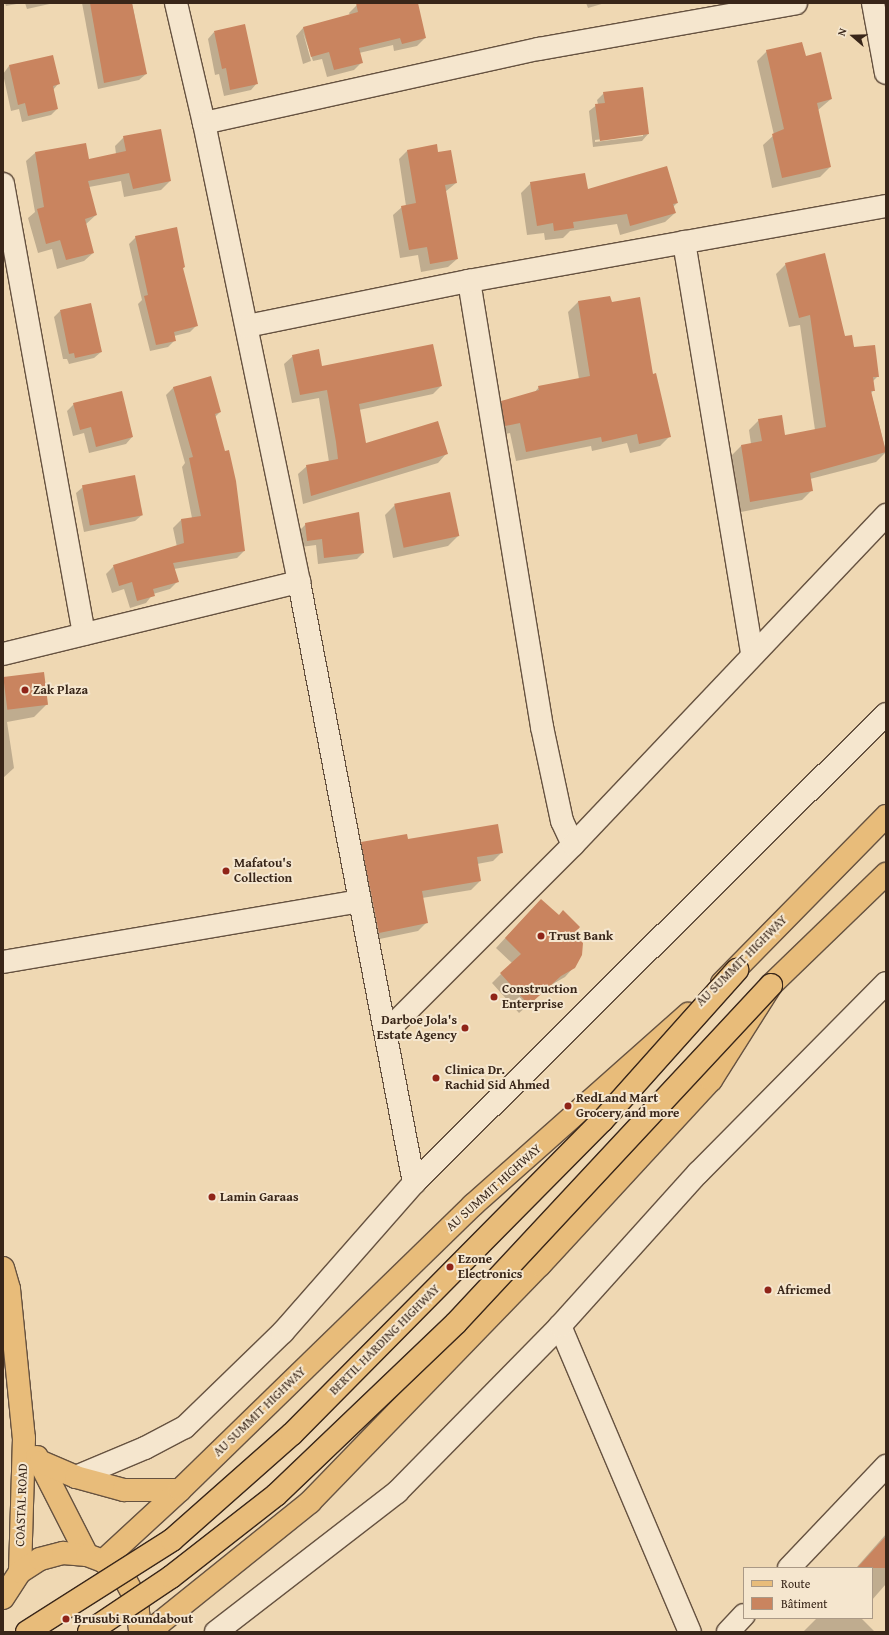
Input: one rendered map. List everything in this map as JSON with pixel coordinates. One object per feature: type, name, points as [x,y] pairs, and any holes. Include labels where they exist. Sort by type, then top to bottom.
[{"type":"main road","name":"AU SUMMIT HIGHWAY","points":[[95,1558],[180,1490],[473,1205],[737,970],[886,816]]},
{"type":"main road","points":[[90,1632],[171,1577],[276,1495],[456,1323],[771,986],[886,874]]},
{"type":"main road","name":"BERTIL HARDING HIGHWAY","points":[[27,1632],[172,1540],[292,1434],[602,1121],[737,970]]},
{"type":"main road","points":[[152,1632],[161,1622],[310,1502],[540,1265],[712,1080],[771,986]]},
{"type":"main road","name":"COASTAL ROAD","points":[[3,1268],[9,1289],[24,1438],[20,1572]]},
{"type":"main road","name":"COASTAL ROAD","points":[[24,1438],[41,1462],[95,1558]]},
{"type":"main road","points":[[41,1462],[76,1477],[124,1490],[180,1490]]},
{"type":"main road","points":[[3,1598],[20,1572],[40,1559],[57,1555],[95,1558],[126,1581],[137,1602],[140,1632]]},
{"type":"street","points":[[176,3],[204,123],[299,582],[358,901],[387,1031],[414,1183]]},
{"type":"street","points":[[204,123],[539,49],[796,3]]},
{"type":"street","points":[[874,3],[886,73]]},
{"type":"street","points":[[3,184],[84,634]]},
{"type":"street","points":[[247,326],[469,281],[886,206]]},
{"type":"street","points":[[684,242],[752,653]]},
{"type":"street","points":[[469,281],[542,727],[562,821],[573,845]]},
{"type":"street","points":[[387,1031],[573,845],[752,653],[886,515]]},
{"type":"street","points":[[3,654],[299,582]]},
{"type":"street","points":[[76,1477],[139,1450],[185,1427],[283,1332],[414,1183],[886,714]]},
{"type":"street","points":[[3,962],[358,901]]},
{"type":"street","points":[[216,1632],[397,1492],[560,1326],[698,1173],[886,983]]},
{"type":"street","points":[[560,1326],[690,1632]]},
{"type":"street","points":[[790,1567],[886,1466]]},
{"type":"street","points":[[728,1632],[743,1616]]},
{"type":"building","points":[[90,3],[132,3],[147,74],[104,83]]},
{"type":"building","points":[[356,3],[418,3],[426,38],[402,44],[400,38],[359,48],[363,63],[334,70],[329,52],[311,57],[303,27],[358,12]]},
{"type":"building","points":[[245,24],[258,84],[230,90],[226,68],[222,69],[214,31]]},
{"type":"building","points":[[802,42],[806,56],[821,52],[832,99],[817,103],[831,167],[782,178],[772,134],[784,129],[766,50]]},
{"type":"building","points":[[53,55],[60,84],[53,86],[58,109],[28,116],[25,103],[18,105],[9,65]]},
{"type":"building","points":[[643,87],[649,134],[600,141],[595,104],[605,103],[603,92]]},
{"type":"building","points":[[161,129],[171,181],[133,189],[129,173],[88,181],[97,215],[85,219],[94,253],[66,260],[60,240],[46,244],[37,209],[44,207],[35,152],[86,143],[89,159],[126,151],[123,136]]},
{"type":"building","points":[[437,144],[438,152],[451,150],[457,183],[445,185],[458,259],[430,264],[427,247],[409,250],[401,206],[416,203],[407,150]]},
{"type":"building","points":[[667,166],[678,203],[673,204],[676,213],[630,226],[627,214],[573,222],[574,228],[554,231],[553,223],[537,226],[530,182],[585,173],[588,189]]},
{"type":"building","points":[[177,227],[185,267],[183,268],[198,326],[174,332],[176,341],[156,345],[144,296],[148,295],[135,236]]},
{"type":"building","points":[[825,253],[845,336],[852,335],[854,347],[875,345],[879,377],[873,377],[875,391],[871,391],[886,452],[810,473],[813,491],[750,502],[741,445],[762,441],[758,419],[782,415],[785,435],[826,427],[810,315],[799,318],[785,263]]},
{"type":"building","points":[[610,296],[612,302],[640,297],[653,374],[656,373],[671,437],[639,444],[637,434],[602,442],[601,437],[526,452],[520,423],[505,426],[501,401],[539,390],[538,386],[590,376],[578,301]]},
{"type":"building","points":[[91,303],[102,352],[75,358],[74,353],[69,354],[60,310]]},
{"type":"building","points":[[433,344],[442,386],[359,404],[366,443],[438,421],[448,454],[311,496],[306,465],[338,459],[336,442],[327,390],[300,395],[292,355],[319,349],[322,366]]},
{"type":"building","points":[[211,376],[221,412],[215,414],[225,451],[229,450],[236,481],[245,551],[173,563],[179,582],[153,589],[155,596],[137,601],[132,582],[119,586],[113,565],[184,543],[181,519],[201,516],[189,458],[193,457],[173,387]]},
{"type":"building","points":[[122,391],[133,437],[96,447],[91,427],[80,430],[73,403]]},
{"type":"building","points":[[135,475],[143,515],[90,526],[82,485]]},
{"type":"building","points":[[450,492],[459,536],[404,548],[394,504]]},
{"type":"building","points":[[359,512],[364,553],[324,558],[322,539],[307,541],[305,523]]},
{"type":"building","name":"Zak Plaza","points":[[44,672],[48,705],[7,710],[3,677]]},
{"type":"building","points":[[498,824],[503,853],[477,857],[481,881],[422,891],[428,923],[379,933],[361,842],[407,834],[408,839]]},
{"type":"building","name":"Trust Bank","points":[[541,899],[559,915],[563,910],[580,927],[574,934],[583,943],[582,955],[575,968],[561,976],[529,1005],[500,973],[521,954],[505,938]]},
{"type":"building","points":[[886,1536],[886,1568],[858,1567]]},
{"type":"place","name":"Zak Plaza","points":[[25,690]]},
{"type":"place","name":"Mafatou's Collection","points":[[226,871]]},
{"type":"place","name":"Trust Bank","points":[[541,936]]},
{"type":"place","name":"Construction Enterprise","points":[[494,997]]},
{"type":"place","name":"Darboe Jola's Estate Agency","points":[[465,1028]]},
{"type":"place","name":"Clinica Dr. Rachid Sid Ahmed","points":[[436,1078]]},
{"type":"place","name":"RedLand Mart Grocery and more","points":[[568,1106]]},
{"type":"place","name":"Lamin Garaas","points":[[212,1197]]},
{"type":"place","name":"Ezone Electronics","points":[[450,1267]]},
{"type":"place","name":"Africmed","points":[[768,1290]]},
{"type":"place","name":"Brusubi Roundabout","points":[[66,1619]]}]
